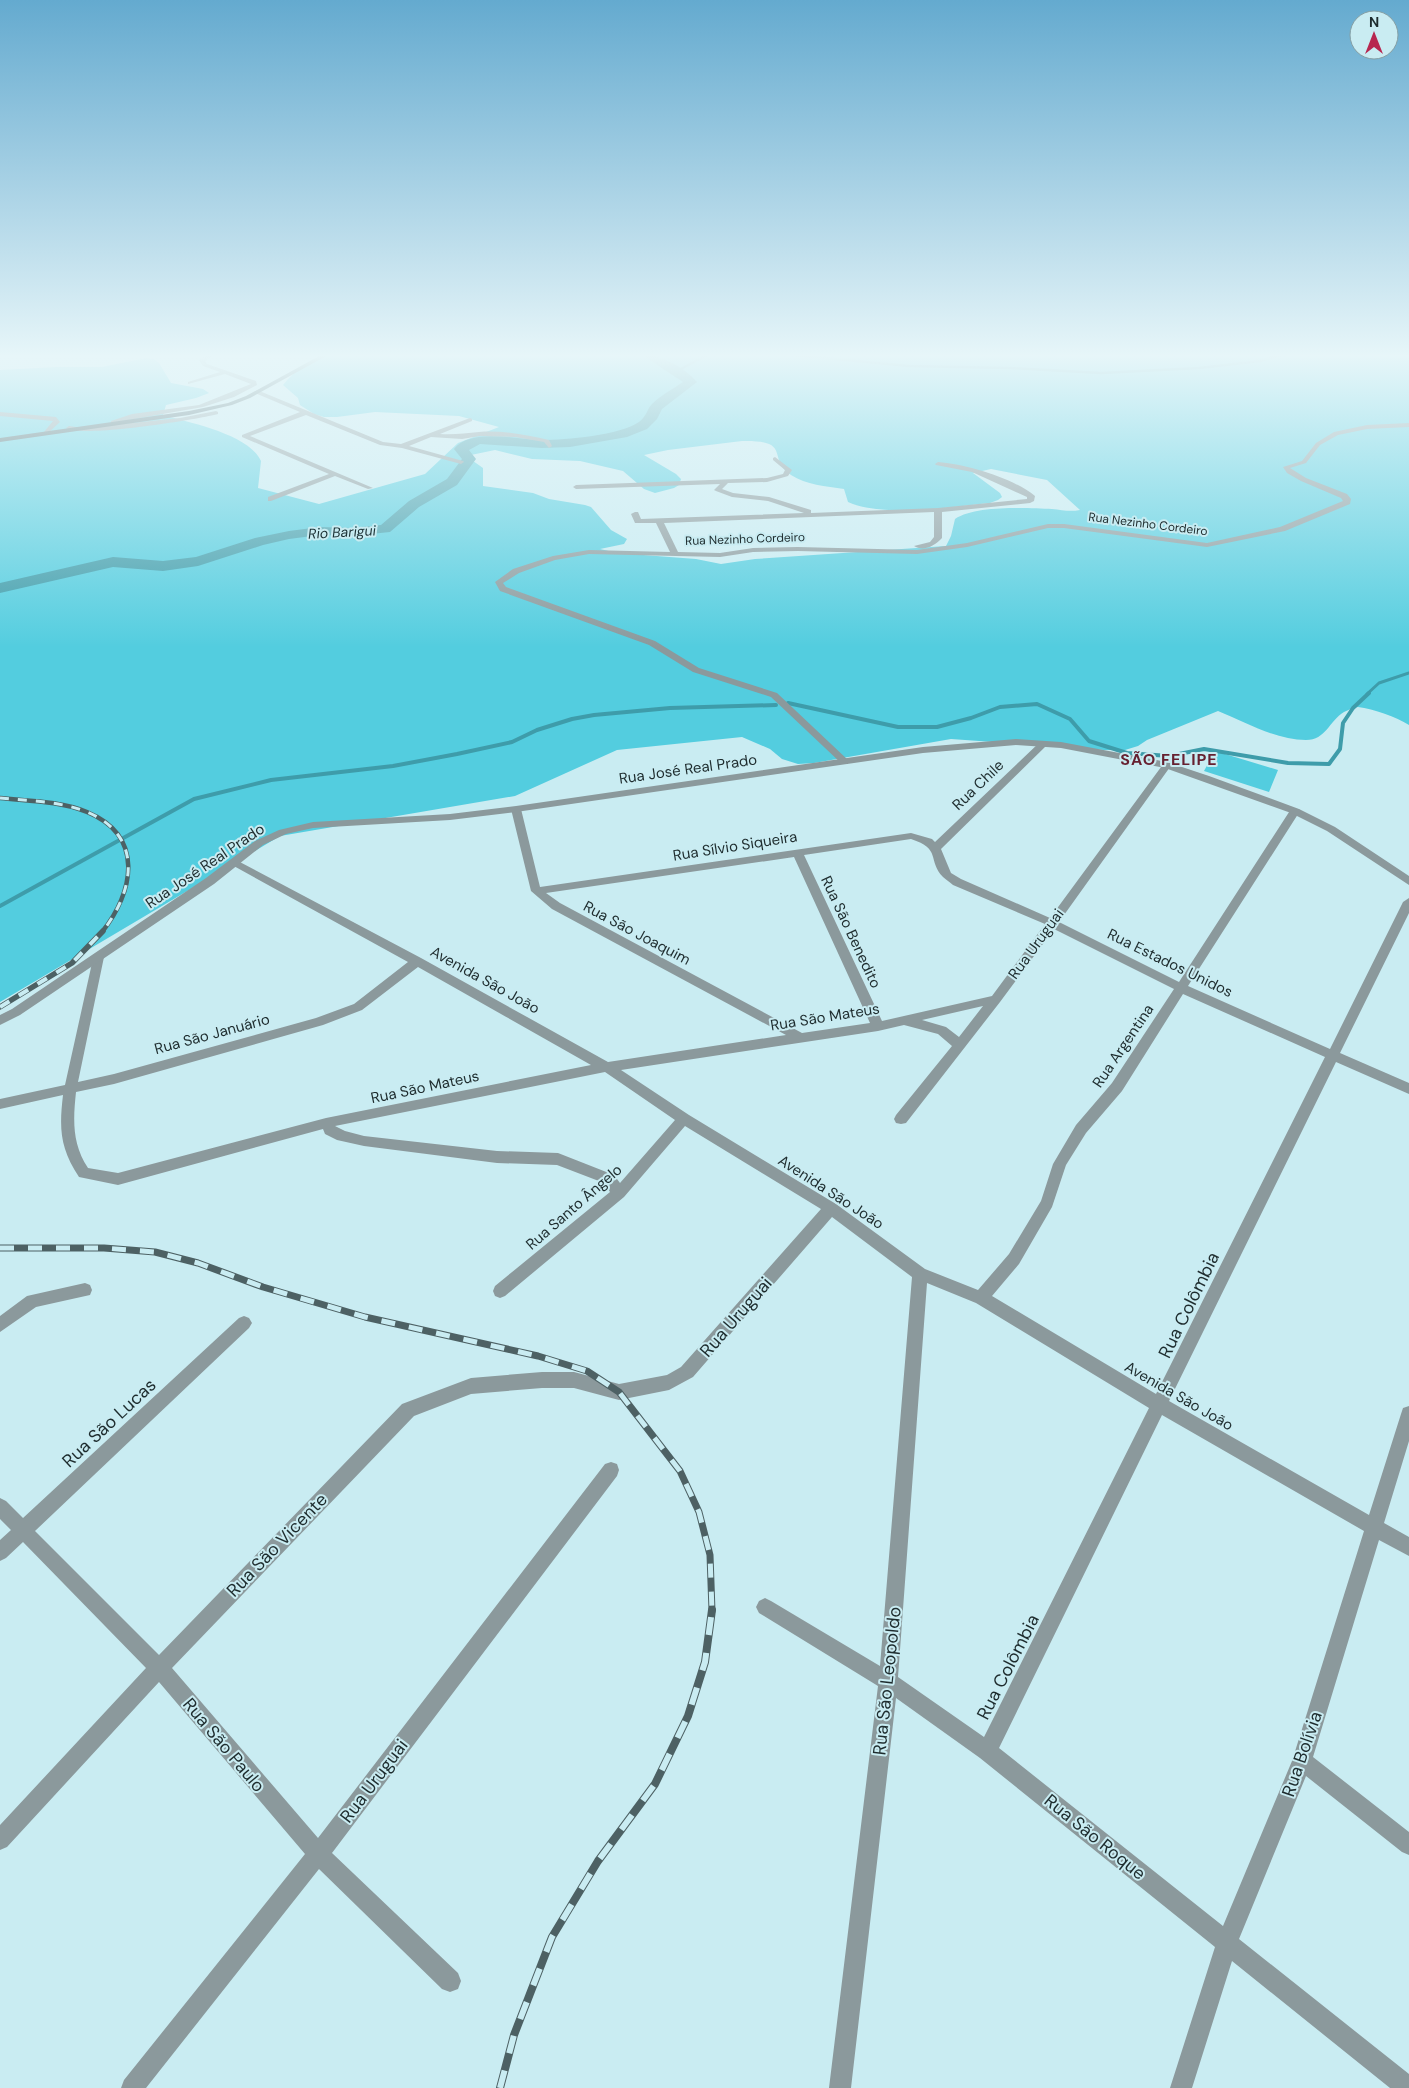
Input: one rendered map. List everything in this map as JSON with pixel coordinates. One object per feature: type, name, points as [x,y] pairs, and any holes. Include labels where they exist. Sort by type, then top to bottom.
[{"type":"street","points":[[283,452],[370,488]]},
{"type":"street","points":[[426,452],[461,462]]},
{"type":"street","name":"Rua Nezinho Cordeiro","points":[[845,762],[774,695],[696,670],[652,643],[502,589],[499,582],[516,571],[554,558],[589,552],[618,551],[720,555],[771,549],[917,552],[967,545],[1048,526],[1064,526],[1207,545],[1282,529],[1347,502],[1344,496],[1290,472],[1286,467],[1304,462],[1311,452]]},
{"type":"street","points":[[576,487],[767,480],[786,475],[789,470],[775,459]]},
{"type":"street","points":[[635,514],[638,521],[659,521],[938,510],[1030,501],[1031,496],[996,478],[969,468],[938,464]]},
{"type":"street","points":[[271,499],[334,474]]},
{"type":"street","points":[[725,482],[718,490],[732,495],[769,499],[812,514]]},
{"type":"street","points":[[884,551],[932,544],[938,538],[938,510]]},
{"type":"street","points":[[659,521],[676,554]]},
{"type":"street","name":"Rua José Real Prado","points":[[0,1020],[16,1012],[98,957],[236,862],[259,843],[283,832],[313,824],[450,817],[516,809],[923,750],[1016,742],[1061,745],[1167,765],[1295,811],[1331,829],[1409,881]]},
{"type":"street","name":"Rua Chile","points":[[935,848],[1043,744]]},
{"type":"street","name":"Rua Uruguai","points":[[901,1118],[958,1044],[996,999],[1167,765]]},
{"type":"street","points":[[516,809],[536,892]]},
{"type":"street","name":"Rua Argentina","points":[[981,1298],[1014,1259],[1046,1203],[1060,1164],[1080,1129],[1117,1087],[1295,811]]},
{"type":"street","name":"Rua Sílvio Siqueira","points":[[536,892],[911,836],[928,841],[935,848]]},
{"type":"street","name":"Rua Estados Unidos","points":[[935,848],[947,875],[957,882],[1052,923],[1181,988],[1409,1089]]},
{"type":"street","name":"Rua São Benedito","points":[[797,852],[878,1026]]},
{"type":"street","name":"Avenida São João","points":[[236,862],[608,1068],[684,1119],[831,1208],[920,1274],[981,1298],[1160,1405],[1409,1547]]},
{"type":"street","name":"Rua São Joaquim","points":[[536,892],[556,906],[801,1038]]},
{"type":"street","name":"Rua Colômbia","points":[[987,1751],[1409,902]]},
{"type":"street","name":"Rua São Mateus","points":[[98,957],[70,1090],[66,1122],[68,1136],[76,1161],[84,1173],[118,1179],[326,1123],[581,1071],[878,1026],[996,999]]},
{"type":"street","name":"Rua São Januário","points":[[0,1104],[70,1090],[319,1022],[358,1007],[417,961]]},
{"type":"street","points":[[904,1020],[942,1030],[958,1044]]},
{"type":"street","name":"Rua Santo Ângelo","points":[[500,1291],[619,1193],[684,1119]]},
{"type":"street","points":[[326,1123],[330,1130],[342,1136],[364,1141],[497,1157],[558,1160],[608,1179],[619,1193]]},
{"type":"street","name":"Rua Uruguai","points":[[619,1392],[669,1382],[687,1372],[831,1208]]},
{"type":"street","name":"Rua São Leopoldo","points":[[840,2088],[888,1681],[920,1274]]},
{"type":"street","points":[[0,1325],[32,1300],[86,1290]]},
{"type":"street","name":"Rua São Lucas","points":[[0,1552],[244,1323]]},
{"type":"street","name":"Rua São Vicente","points":[[0,1840],[159,1668],[408,1410],[471,1386],[542,1380],[574,1380],[619,1392]]},
{"type":"street","name":"Rua Bolívia","points":[[1181,2088],[1227,1942],[1302,1761],[1409,1414]]},
{"type":"street","name":"Rua Uruguai","points":[[132,2088],[318,1854],[611,1470]]},
{"type":"street","name":"Rua São Paulo","points":[[0,1507],[159,1668],[318,1854],[450,1981]]},
{"type":"street","name":"Rua São Roque","points":[[765,1607],[888,1681],[987,1751],[1408,2088]]},
{"type":"street","points":[[1302,1761],[1409,1845]]},
{"type":"shaded area","points":[[0,452],[254,452],[261,461],[258,488],[319,504],[425,474],[448,452],[483,452],[466,456],[483,468],[483,486],[533,493],[549,499],[591,507],[611,530],[627,539],[624,544],[600,549],[617,553],[696,559],[721,564],[755,559],[946,546],[951,536],[955,519],[976,511],[1016,508],[1080,510],[1047,480],[991,469],[973,473],[1000,493],[1002,497],[990,503],[918,510],[863,507],[848,502],[844,489],[810,483],[791,475],[784,469],[777,452],[1409,452],[1409,725],[1385,714],[1357,707],[1344,712],[1323,734],[1306,740],[1272,734],[1218,711],[1125,750],[951,739],[814,763],[798,764],[782,759],[770,749],[742,737],[617,750],[515,796],[280,836],[0,1002]]},
{"type":"shaded area","points":[[505,452],[656,452],[644,455],[681,479],[679,485],[674,488],[655,493],[644,489],[623,471],[580,461],[532,459]]},
{"type":"shaded area","points":[[1215,751],[1278,770],[1269,792],[1204,771]]},
{"type":"waterway","name":"Rio Barigui","points":[[0,588],[113,562],[163,566],[198,561],[260,541],[289,535],[320,531],[351,532],[385,529],[414,504],[452,482],[469,459],[464,452]]},
{"type":"waterway","points":[[1367,694],[1379,683],[1409,673]]},
{"type":"waterway","points":[[788,703],[898,727],[937,727],[971,718],[1000,707],[1037,704],[1070,719],[1089,741],[1127,753],[1169,756],[1204,749],[1288,763],[1329,764],[1340,749],[1343,723],[1353,708],[1369,693]]},
{"type":"waterway","points":[[0,906],[194,799],[271,780],[393,766],[457,754],[512,742],[537,730],[572,719],[594,715],[670,708],[776,705]]},
{"type":"railway","points":[[0,798],[44,802],[77,808],[106,822],[118,835],[126,850],[128,866],[127,883],[113,916],[102,932]]},
{"type":"railway","points":[[0,1007],[72,963],[103,931]]},
{"type":"railway","points":[[0,1248],[104,1248],[155,1252],[198,1263],[263,1287],[365,1317],[538,1356],[587,1371],[619,1392],[680,1471],[699,1512],[710,1555],[712,1610]]},
{"type":"railway","points":[[500,2088],[514,2035],[552,1937],[598,1861],[655,1784],[688,1716],[705,1662],[712,1610]]},
{"type":"district","name":"SÃO FELIPE","points":[[1169,759]]}]
